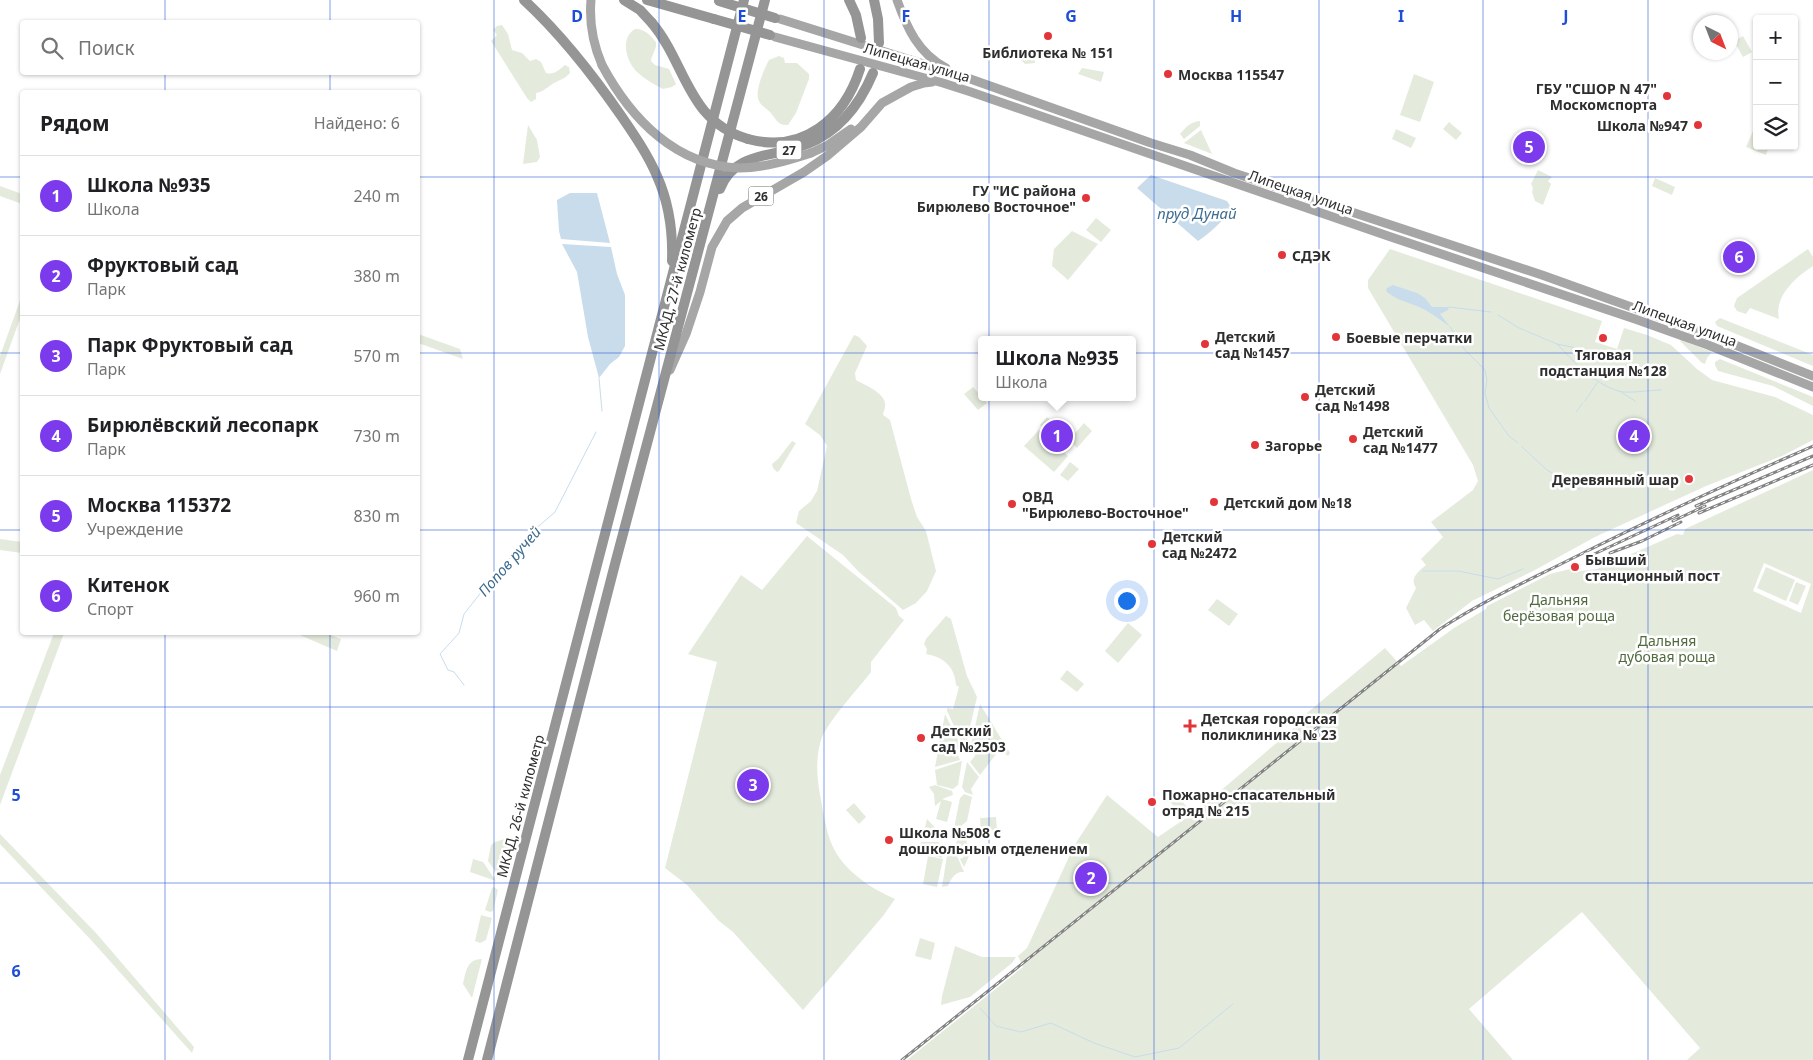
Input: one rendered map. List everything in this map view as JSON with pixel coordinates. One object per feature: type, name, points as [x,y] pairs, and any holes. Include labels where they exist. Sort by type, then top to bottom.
[{"type":"highway","points":[[524,0],[571,48],[639,143],[658,176],[670,218],[672,246],[668,294]]},
{"type":"highway","points":[[624,0],[640,10],[663,37],[702,110],[724,128],[748,139],[784,142],[818,129],[829,121],[844,105],[860,69]]},
{"type":"highway","points":[[647,0],[773,36]]},
{"type":"highway","name":"МКАД, 27-й километр","points":[[599,560],[744,0]]},
{"type":"highway","name":"МКАД, 27-й километр","points":[[487,1060],[615,564],[765,0]]},
{"type":"highway","points":[[849,0],[862,38]]},
{"type":"highway","points":[[874,0],[878,19],[879,43]]},
{"type":"highway","points":[[716,1],[778,18]]},
{"type":"highway","name":"27","points":[[706,222],[722,183],[731,170],[748,159],[795,148],[823,136],[837,126],[853,110],[873,73]]},
{"type":"highway","name":"МКАД, 26-й километр","points":[[468,1060],[599,560]]},
{"type":"main road","points":[[591,0],[591,29],[595,46],[602,65],[612,82],[644,124],[670,146],[692,158],[712,164],[741,168],[776,163],[811,153],[838,138],[882,103]]},
{"type":"main road","points":[[897,0],[906,24],[922,49],[932,59],[962,76]]},
{"type":"main road","name":"Липецкая улица","points":[[778,18],[962,76],[1190,155],[1234,173],[1542,275],[1715,337],[1813,376]]},
{"type":"main road","name":"Липецкая улица","points":[[773,36],[943,83],[1635,319],[1813,387]]},
{"type":"main road","name":"26","points":[[664,384],[686,334],[712,247],[727,221],[742,208],[804,172],[827,156],[861,127],[882,103],[903,91],[924,83],[943,83]]},
{"type":"green space","points":[[502,25],[508,34],[512,50],[522,53],[530,61],[536,59],[541,62],[546,73],[554,73],[565,65],[569,67],[570,73],[543,91],[536,93],[536,99],[531,102],[491,41],[497,35],[493,30],[497,26]]},
{"type":"green space","points":[[635,29],[644,31],[656,42],[651,61],[655,65],[669,69],[676,84],[672,87],[663,89],[642,76],[632,66],[627,55],[626,43],[630,33]]},
{"type":"green space","points":[[1743,36],[1752,52],[1743,57],[1738,48],[1738,39]]},
{"type":"green space","points":[[1032,48],[1035,63],[1025,64],[1017,56]]},
{"type":"green space","points":[[779,56],[784,58],[785,63],[797,63],[809,74],[809,79],[796,113],[788,125],[778,122],[761,104],[758,97],[760,80],[769,60]]},
{"type":"green space","points":[[1082,68],[1104,72],[1101,82],[1078,74]]},
{"type":"green space","points":[[1414,74],[1434,82],[1420,122],[1400,115]]},
{"type":"green space","points":[[1200,121],[1200,126],[1184,139],[1180,134],[1182,131],[1191,124]]},
{"type":"green space","points":[[1449,122],[1462,133],[1456,140],[1443,129]]},
{"type":"green space","points":[[528,125],[537,140],[540,157],[537,162],[523,164]]},
{"type":"green space","points":[[1396,129],[1416,138],[1411,148],[1392,139]]},
{"type":"green space","points":[[1201,130],[1212,154],[1184,143]]},
{"type":"green space","points":[[1753,131],[1753,150],[1746,147]]},
{"type":"green space","points":[[1754,150],[1768,150],[1766,155]]},
{"type":"green space","points":[[1538,170],[1552,177],[1548,181],[1551,184],[1543,205],[1535,201],[1532,192],[1531,184]]},
{"type":"green space","points":[[1655,178],[1675,187],[1672,195],[1652,186]]},
{"type":"green space","points":[[0,186],[20,193],[20,203],[0,196]]},
{"type":"green space","points":[[1096,218],[1111,230],[1101,242],[1086,230]]},
{"type":"green space","points":[[1072,231],[1098,244],[1068,280],[1052,266],[1054,249]]},
{"type":"green space","points":[[1390,249],[1602,321],[1595,342],[1617,349],[1624,328],[1671,345],[1712,380],[1775,397],[1813,415],[1813,440],[1782,456],[1706,486],[1595,537],[1535,570],[1472,601],[1433,631],[1424,620],[1415,625],[1406,608],[1416,588],[1414,578],[1426,565],[1421,559],[1443,537],[1431,522],[1473,490],[1478,481],[1473,465],[1368,288],[1368,280]]},
{"type":"green space","points":[[1808,249],[1813,257],[1813,266],[1793,282],[1783,295],[1778,311],[1779,319],[1750,308],[1746,314],[1737,311],[1734,306],[1737,298]]},
{"type":"green space","points":[[20,301],[20,319],[0,374],[0,356]]},
{"type":"green space","points":[[1720,318],[1813,355],[1813,366],[1717,326],[1715,322]]},
{"type":"green space","points":[[420,335],[460,349],[463,359],[420,344]]},
{"type":"green space","points":[[854,335],[859,337],[867,346],[855,373],[856,380],[875,390],[885,402],[883,415],[890,420],[911,499],[917,517],[926,531],[936,571],[927,591],[916,603],[903,610],[858,571],[843,555],[796,523],[799,511],[811,501],[817,491],[827,446],[820,435],[805,424]]},
{"type":"green space","points":[[1680,341],[1712,352],[1705,364]]},
{"type":"green space","points":[[1720,359],[1813,397],[1813,406],[1773,386],[1718,371],[1715,362]]},
{"type":"green space","points":[[973,387],[978,393],[978,401],[985,401],[987,403],[978,410],[964,394]]},
{"type":"green space","points":[[1047,417],[1064,432],[1057,440],[1040,425]]},
{"type":"green space","points":[[1084,423],[1092,431],[1077,448],[1069,440]]},
{"type":"green space","points":[[1039,430],[1068,456],[1054,472],[1024,446]]},
{"type":"green space","points":[[792,441],[796,443],[777,472],[772,464]]},
{"type":"green space","points":[[1070,462],[1079,469],[1068,481],[1060,475]]},
{"type":"green space","points":[[1813,470],[1813,1060],[1687,1060],[1700,1048],[1582,912],[1469,1009],[1513,1060],[907,1060],[1023,967],[1018,956],[1027,948],[1074,846],[1107,795],[1158,837],[1198,810],[1307,717],[1307,713],[1385,648],[1401,666],[1454,628],[1486,609],[1487,606],[1550,574],[1570,569],[1572,572],[1597,569],[1677,534],[1683,535],[1685,529]],"holes":[[[1764,563],[1811,584],[1801,613],[1753,591]]]},
{"type":"green space","points":[[807,536],[896,608],[899,616],[904,620],[871,662],[871,672],[824,733],[817,762],[818,785],[825,823],[837,854],[850,870],[867,884],[895,899],[883,916],[803,1010],[733,932],[719,921],[687,885],[665,868],[717,662],[688,654],[741,575],[762,590]]},
{"type":"green space","points":[[0,539],[20,542],[20,553],[0,550]]},
{"type":"green space","points":[[1766,567],[1795,580],[1786,601],[1757,588]]},
{"type":"green space","points":[[1796,582],[1806,586],[1798,605],[1789,601]]},
{"type":"green space","points":[[1217,599],[1238,614],[1229,626],[1208,610]]},
{"type":"green space","points":[[946,616],[951,619],[967,676],[977,697],[966,744],[963,745],[947,711],[947,708],[953,709],[959,687],[956,685],[951,668],[943,660],[926,654],[927,649],[924,644],[926,639]]},
{"type":"green space","points":[[1128,623],[1142,635],[1118,663],[1105,651]]},
{"type":"green space","points":[[53,635],[63,635],[0,805],[0,775]]},
{"type":"green space","points":[[300,635],[330,635],[341,639],[337,651]]},
{"type":"green space","points":[[1067,670],[1084,684],[1077,692],[1060,679]]},
{"type":"green space","points":[[980,704],[1010,753],[1008,756],[1000,749],[980,775],[970,762],[975,756],[975,750],[971,745]]},
{"type":"green space","points":[[945,714],[961,746],[957,753],[960,760],[935,767]]},
{"type":"green space","points":[[962,761],[958,785],[953,789],[937,785],[935,770]]},
{"type":"green space","points":[[967,762],[979,777],[971,789],[973,795],[965,792],[962,787]]},
{"type":"green space","points":[[935,785],[952,791],[953,795],[942,799],[952,802],[947,822],[936,819],[941,801],[935,806],[934,794],[929,787]]},
{"type":"green space","points":[[964,794],[972,797],[967,821],[953,833],[960,798]]},
{"type":"green space","points":[[1177,796],[1189,809],[1182,815],[1170,802]]},
{"type":"green space","points":[[854,803],[866,817],[859,824],[846,810]]},
{"type":"green space","points":[[996,817],[997,830],[981,832],[980,818]]},
{"type":"green space","points":[[927,819],[941,834],[939,839],[922,840]]},
{"type":"green space","points":[[963,828],[970,854],[964,867],[960,859],[964,857],[961,851],[957,852],[954,847],[957,841],[955,834]]},
{"type":"green space","points":[[0,834],[96,933],[194,1047],[192,1053],[92,941],[0,844]]},
{"type":"green space","points":[[511,837],[500,878],[488,861],[491,845]]},
{"type":"green space","points":[[921,842],[939,842],[944,848],[942,858],[918,852]]},
{"type":"green space","points":[[953,847],[964,872],[956,874],[948,886],[942,887],[948,849]]},
{"type":"green space","points":[[928,856],[943,859],[937,887],[923,884]]},
{"type":"green space","points":[[473,859],[483,862],[496,881],[470,872]]},
{"type":"green space","points":[[494,887],[498,890],[493,911],[490,912],[485,910]]},
{"type":"green space","points":[[481,915],[492,918],[486,940],[480,943],[475,941]]},
{"type":"green space","points":[[920,938],[935,943],[931,960],[915,956]]},
{"type":"green space","points":[[955,946],[982,957],[1016,957],[1012,963],[970,997],[941,1005]]},
{"type":"green space","points":[[482,959],[472,998],[463,984],[465,975],[470,963]]},
{"type":"water","name":"пруд Дунай","points":[[1151,175],[1227,201],[1230,206],[1229,212],[1217,226],[1198,241],[1137,188]]},
{"type":"water","points":[[570,193],[597,193],[610,243],[561,239],[557,200]]},
{"type":"water","points":[[562,244],[611,247],[617,274],[625,295],[625,346],[619,357],[610,364],[599,378],[588,337],[577,272]]},
{"type":"water","points":[[1393,285],[1417,293],[1425,298],[1432,307],[1449,307],[1448,310],[1440,314],[1450,327],[1427,311],[1397,299],[1386,291],[1387,288]]},
{"type":"waterway","points":[[1449,307],[1491,312]]},
{"type":"waterway","points":[[1498,315],[1519,328],[1557,344],[1586,350],[1606,358]]},
{"type":"waterway","points":[[1450,327],[1465,350],[1485,370],[1487,380],[1485,393],[1489,408],[1509,436],[1518,443]]},
{"type":"waterway","points":[[1557,344],[1592,377],[1618,391],[1661,390]]},
{"type":"waterway","name":"Попов ручей","points":[[599,378],[602,411]]},
{"type":"waterway","points":[[1585,401],[1597,383]]},
{"type":"waterway","points":[[1621,392],[1635,401]]},
{"type":"waterway","points":[[1576,412],[1583,403]]},
{"type":"waterway","name":"Попов ручей","points":[[464,685],[454,672],[448,670],[440,654],[459,633],[464,614],[479,595],[532,532],[555,512],[596,432]]},
{"type":"waterway","points":[[1522,447],[1547,470],[1581,490]]},
{"type":"waterway","points":[[1423,571],[1458,571],[1498,579],[1523,569]]},
{"type":"waterway","name":"Попов ручей","points":[[980,1008],[996,1026],[1021,1032],[1051,1023],[1094,1043],[1135,1057],[1179,1048],[1233,1004]]},
{"type":"railway","points":[[902,1060],[1440,629],[1488,601],[1601,544],[1813,446]]},
{"type":"railway","points":[[1696,506],[1813,456]]},
{"type":"railway","points":[[1699,513],[1813,465]]},
{"type":"railway","points":[[1673,521],[1705,506]]},
{"type":"railway","points":[[1592,555],[1678,515]]},
{"type":"railway","points":[[1610,553],[1642,541],[1681,522]]},
{"type":"place","name":"Библиотека № 151","points":[[1048,36]]},
{"type":"place","name":"Москва 115547","points":[[1168,74]]},
{"type":"place","name":"ГБУ \"СШОР N 47\" Москомспорта","points":[[1667,96]]},
{"type":"place","name":"Школа №947","points":[[1698,125]]},
{"type":"place","name":"Москва 115372","points":[[1529,147]]},
{"type":"place","name":"ГУ \"ИС района Бирюлево Восточное\"","points":[[1086,198]]},
{"type":"place","name":"СДЭК","points":[[1282,255]]},
{"type":"place","name":"Китенок","points":[[1739,257]]},
{"type":"place","name":"Боевые перчатки","points":[[1336,337]]},
{"type":"place","name":"Тяговая подстанция №128","points":[[1603,338]]},
{"type":"place","name":"Детский сад №1457","points":[[1205,344]]},
{"type":"place","name":"Детский сад №1498","points":[[1305,397]]},
{"type":"place","name":"Школа №935","points":[[1057,436]]},
{"type":"place","name":"Бирюлёвский лесопарк","points":[[1634,436]]},
{"type":"place","name":"Детский сад №1477","points":[[1353,439]]},
{"type":"place","name":"Загорье","points":[[1255,445]]},
{"type":"place","name":"Деревянный шар","points":[[1689,479]]},
{"type":"place","name":"Детский дом №18","points":[[1214,502]]},
{"type":"place","name":"ОВД \"Бирюлево-Восточное\"","points":[[1012,504]]},
{"type":"place","name":"Детский сад №2472","points":[[1152,544]]},
{"type":"place","name":"Бывший станционный пост","points":[[1575,567]]},
{"type":"place","name":"Детская городская поликлиника № 23","points":[[1190,726]]},
{"type":"place","name":"Детский сад №2503","points":[[921,738]]},
{"type":"place","name":"Парк Фруктовый сад","points":[[753,785]]},
{"type":"place","name":"Пожарно-спасательный отряд № 215","points":[[1152,802]]},
{"type":"place","name":"Школа №508 с дошкольным отделением","points":[[889,840]]},
{"type":"place","name":"Фруктовый сад","points":[[1091,878]]},
{"type":"park label","name":"Дальняя берёзовая роща","points":[[1559,608]]},
{"type":"park label","name":"Дальняя дубовая роща","points":[[1667,648]]}]
